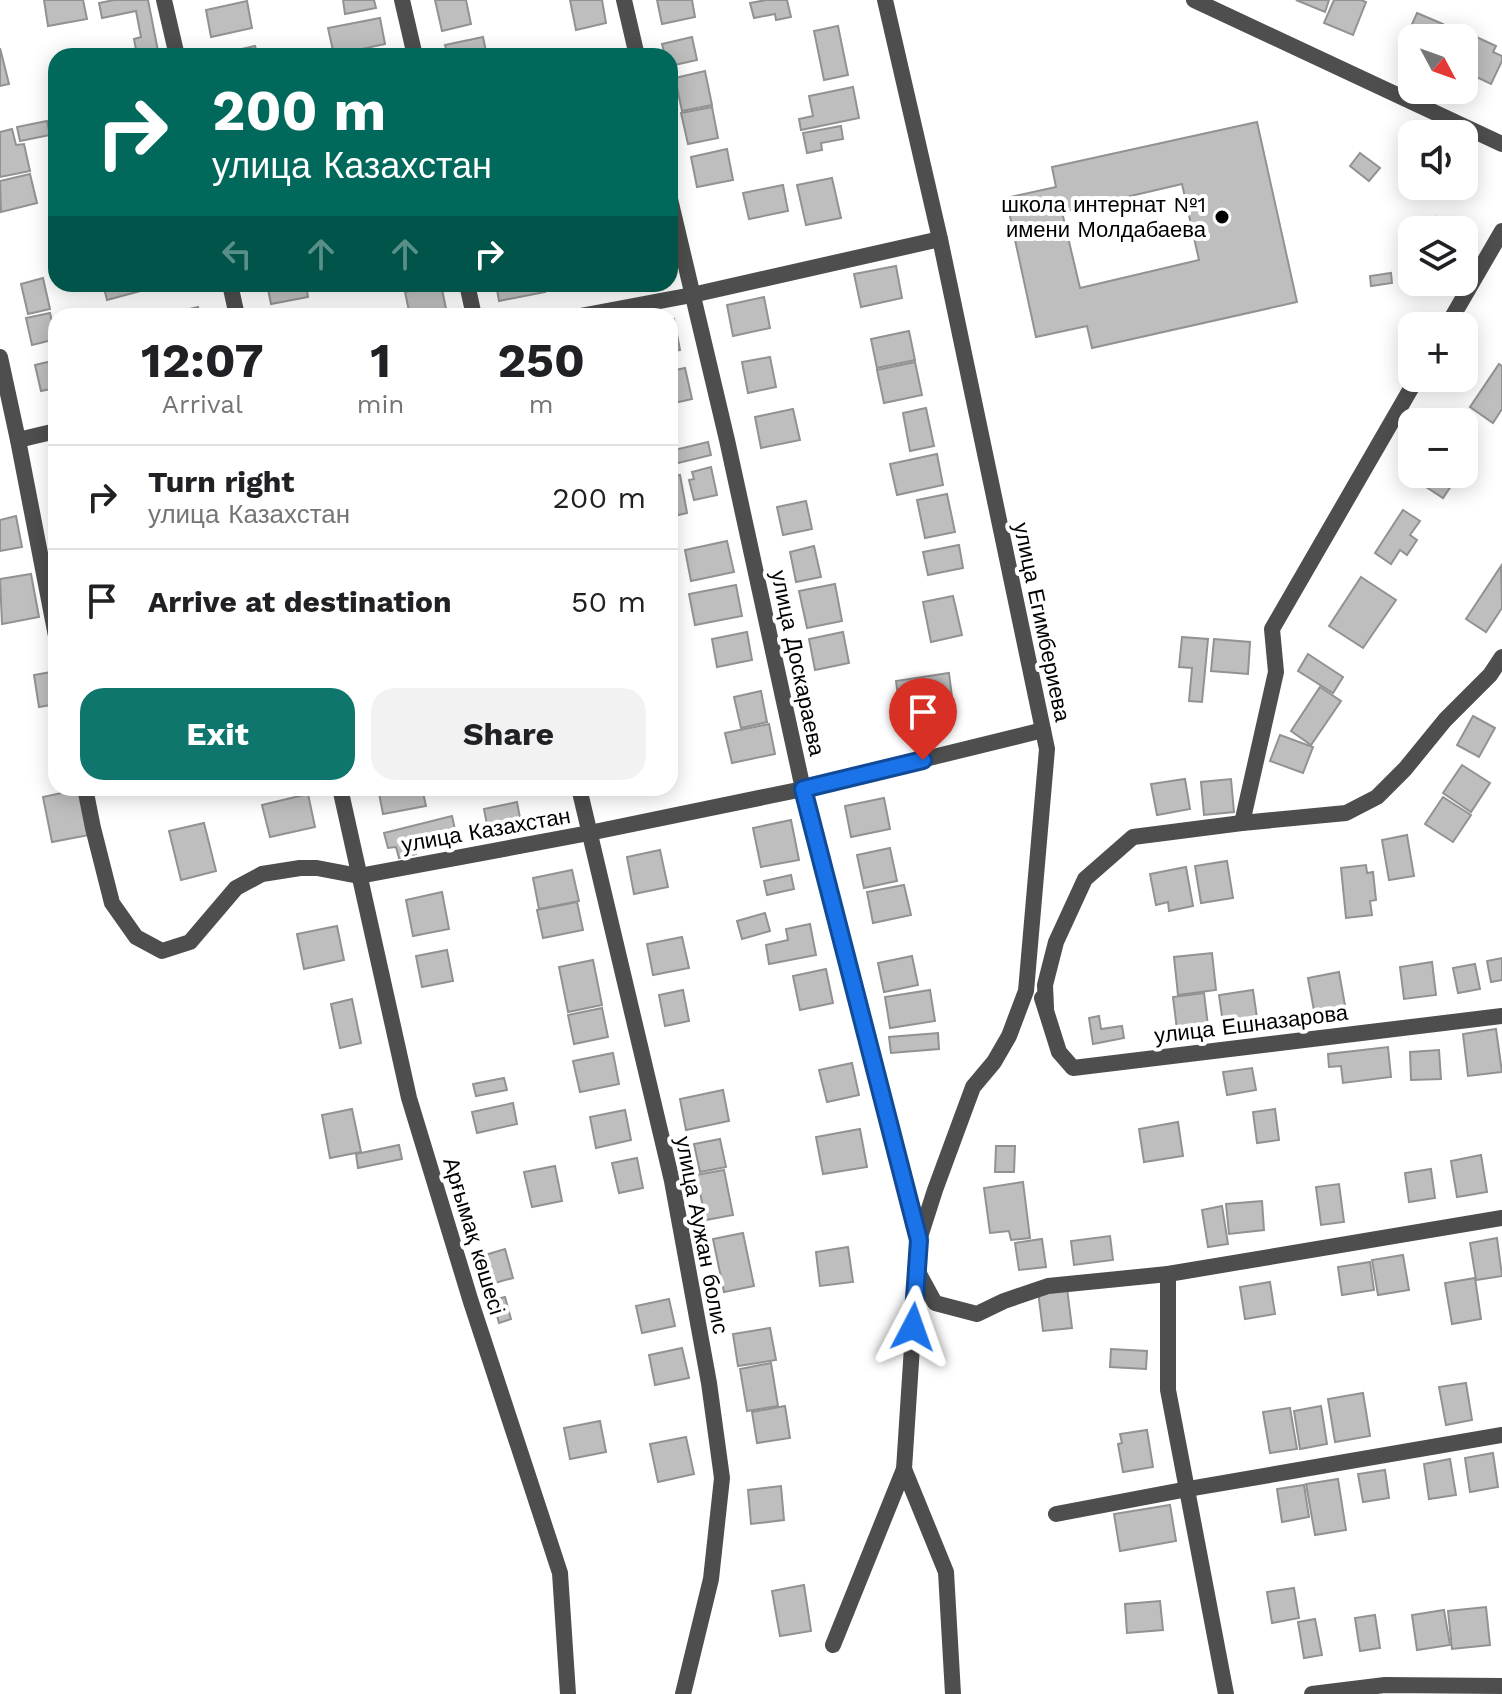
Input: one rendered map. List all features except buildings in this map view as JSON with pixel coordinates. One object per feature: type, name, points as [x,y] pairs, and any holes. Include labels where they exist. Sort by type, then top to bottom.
[{"type":"street","points":[[164,0],[175,48]]},
{"type":"street","points":[[402,0],[413,48]]},
{"type":"street","points":[[624,0],[635,48]]},
{"type":"street","name":"улица Егимбериева","points":[[885,0],[940,239],[1047,749],[1026,991],[1009,1036],[994,1062],[973,1087],[919,1240]]},
{"type":"street","points":[[1205,2],[1502,144]]},
{"type":"street","points":[[1455,312],[1502,231]]},
{"type":"street","name":"улица Доскараева","points":[[678,234],[727,440],[803,789],[919,1240],[904,1469],[833,1645]]},
{"type":"street","points":[[623,308],[940,239]]},
{"type":"street","points":[[0,357],[48,595]]},
{"type":"street","points":[[1242,823],[1276,672],[1272,629],[1409,392]]},
{"type":"street","points":[[18,440],[48,433]]},
{"type":"street","name":"улица Ешназарова","points":[[1046,1007],[1045,985],[1056,942],[1085,879],[1133,837],[1346,813],[1377,797],[1405,769],[1445,720],[1490,675],[1502,657]]},
{"type":"street","name":"улица Казахстан","points":[[359,876],[803,789],[1043,730]]},
{"type":"street","points":[[87,796],[112,903],[136,937],[162,951],[190,942],[236,888],[262,874],[317,868],[359,876]]},
{"type":"street","name":"Арғымақ көшесі","points":[[342,796],[409,1098],[476,1317],[560,1573],[568,1694]]},
{"type":"street","name":"улица Аужан болис","points":[[581,796],[672,1181],[709,1383],[722,1478],[711,1579],[683,1694]]},
{"type":"street","name":"улица Ешназарова","points":[[1029,960],[1059,1052],[1073,1068],[1502,1016]]},
{"type":"street","points":[[917,1271],[935,1303],[977,1314],[1048,1286],[1168,1274],[1502,1218]]},
{"type":"street","points":[[1168,1274],[1168,1390],[1226,1694]]},
{"type":"street","points":[[1056,1514],[1502,1435]]},
{"type":"street","points":[[904,1469],[946,1572],[953,1694]]},
{"type":"street","points":[[1312,1694],[1385,1685],[1502,1686]]},
{"type":"place","name":"школа интернат №1 имени Молдабаева","points":[[1222,217]]},
{"type":"route","points":[[913,1327],[919,1240],[803,789],[923,760]]}]
